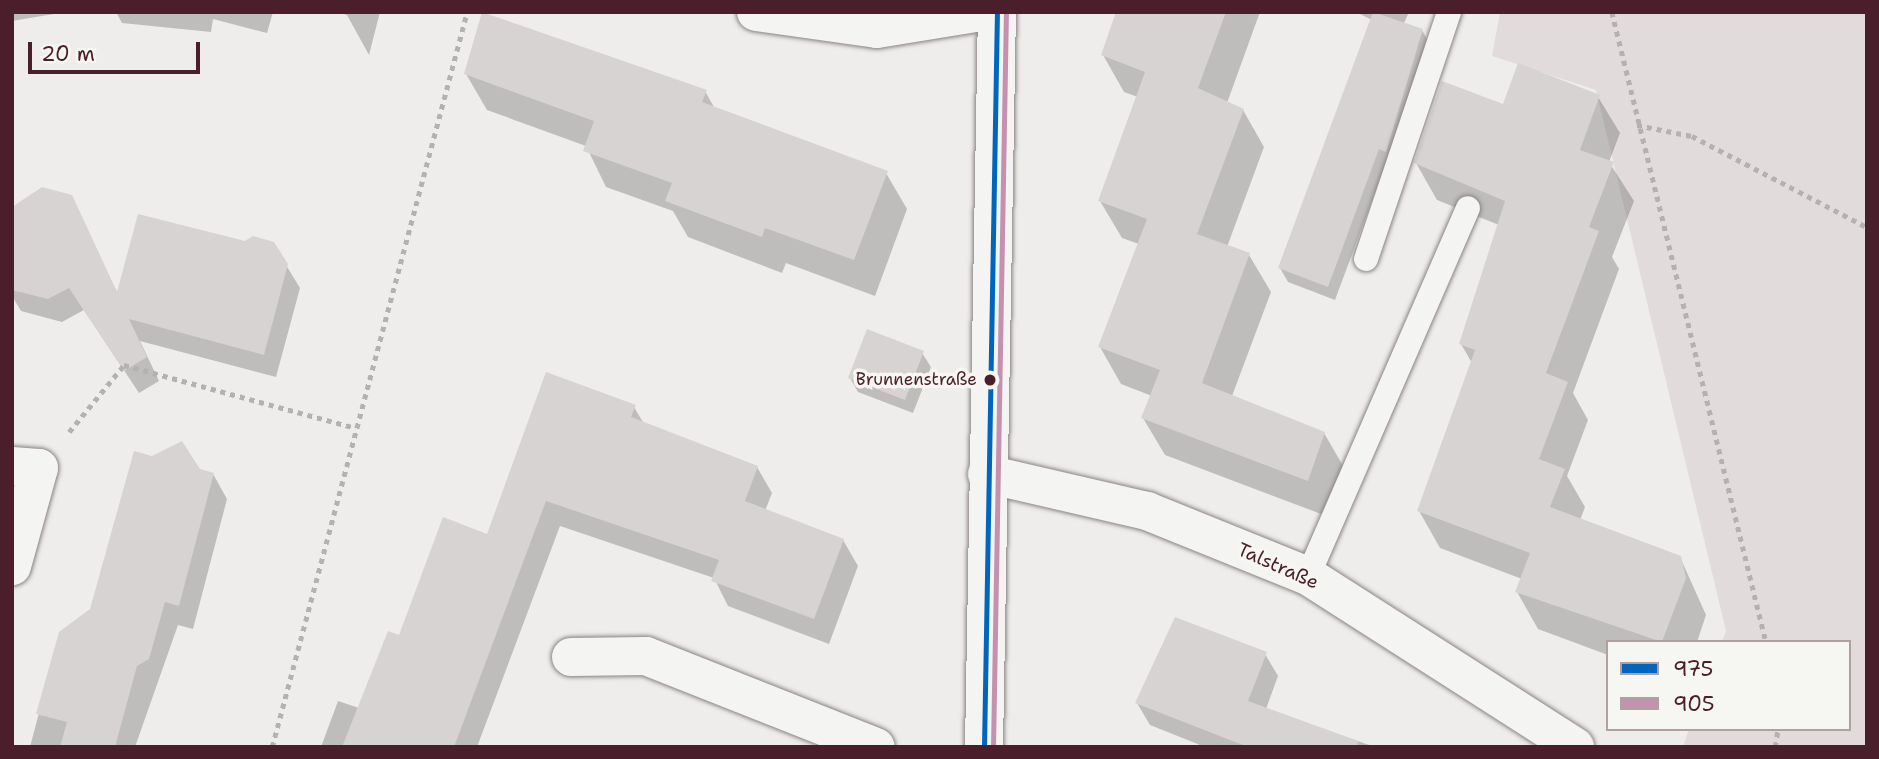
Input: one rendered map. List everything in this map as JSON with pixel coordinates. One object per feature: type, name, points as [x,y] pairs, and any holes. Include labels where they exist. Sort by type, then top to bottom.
[{"type":"street","points":[[756,12],[877,29],[982,12]]},
{"type":"street","points":[[984,747],[997,12]]},
{"type":"street","points":[[12,566],[26,467]]},
{"type":"street","name":"Talstraße","points":[[987,474],[1147,511],[1308,576],[1575,747]]},
{"type":"street","points":[[571,657],[646,656],[876,747]]},
{"type":"lane","points":[[1366,260],[1449,12]]},
{"type":"lane","points":[[1308,576],[1468,208]]},
{"type":"path","points":[[272,747],[467,12]]},
{"type":"path","points":[[1612,12],[1637,125],[1766,640]]},
{"type":"path","points":[[1637,125],[1692,136],[1867,227]]},
{"type":"path","points":[[26,467],[124,365],[356,428]]},
{"type":"shaded area","points":[[1500,12],[1867,12],[1867,747],[1683,747],[1688,731],[1851,731],[1851,640],[1723,640],[1726,631],[1596,90],[1492,56]]},
{"type":"building","points":[[482,12],[707,90],[702,102],[888,171],[854,260],[765,228],[762,237],[665,201],[672,183],[583,151],[594,121],[464,74]]},
{"type":"building","points":[[1116,12],[1226,12],[1198,88],[1244,109],[1197,234],[1250,253],[1202,383],[1325,432],[1308,481],[1141,418],[1160,370],[1098,347],[1147,219],[1098,201],[1145,72],[1101,55]]},
{"type":"building","points":[[1373,12],[1423,29],[1386,152],[1379,149],[1328,287],[1278,268]]},
{"type":"building","points":[[1518,63],[1600,95],[1580,150],[1614,162],[1589,227],[1599,231],[1546,373],[1568,382],[1539,459],[1565,469],[1550,507],[1681,556],[1686,578],[1663,640],[1515,592],[1530,553],[1417,511],[1475,350],[1459,344],[1505,201],[1414,163],[1442,81],[1503,104]]},
{"type":"building","points":[[42,187],[72,195],[117,292],[138,214],[245,241],[253,236],[274,242],[288,264],[264,355],[129,319],[147,357],[124,371],[69,288],[48,299],[12,290],[12,207]]},
{"type":"building","points":[[867,329],[924,351],[905,400],[848,378]]},
{"type":"building","points":[[546,372],[636,405],[631,417],[758,466],[745,501],[844,539],[814,619],[711,581],[719,560],[546,501],[454,747],[342,747],[388,631],[399,635],[443,517],[487,534]]},
{"type":"building","points":[[182,441],[200,469],[214,473],[179,606],[165,602],[149,659],[137,666],[115,747],[60,747],[67,722],[36,714],[59,632],[90,609],[134,451],[152,456]]},
{"type":"building","points":[[1175,617],[1267,652],[1248,701],[1358,741],[1357,747],[1248,747],[1135,703]]},
{"type":"transit line","name":"975","points":[[984,747],[997,12]]},
{"type":"transit line","name":"905","points":[[993,747],[1006,12]]},
{"type":"place","name":"Brunnenstraße","points":[[990,380]]}]
